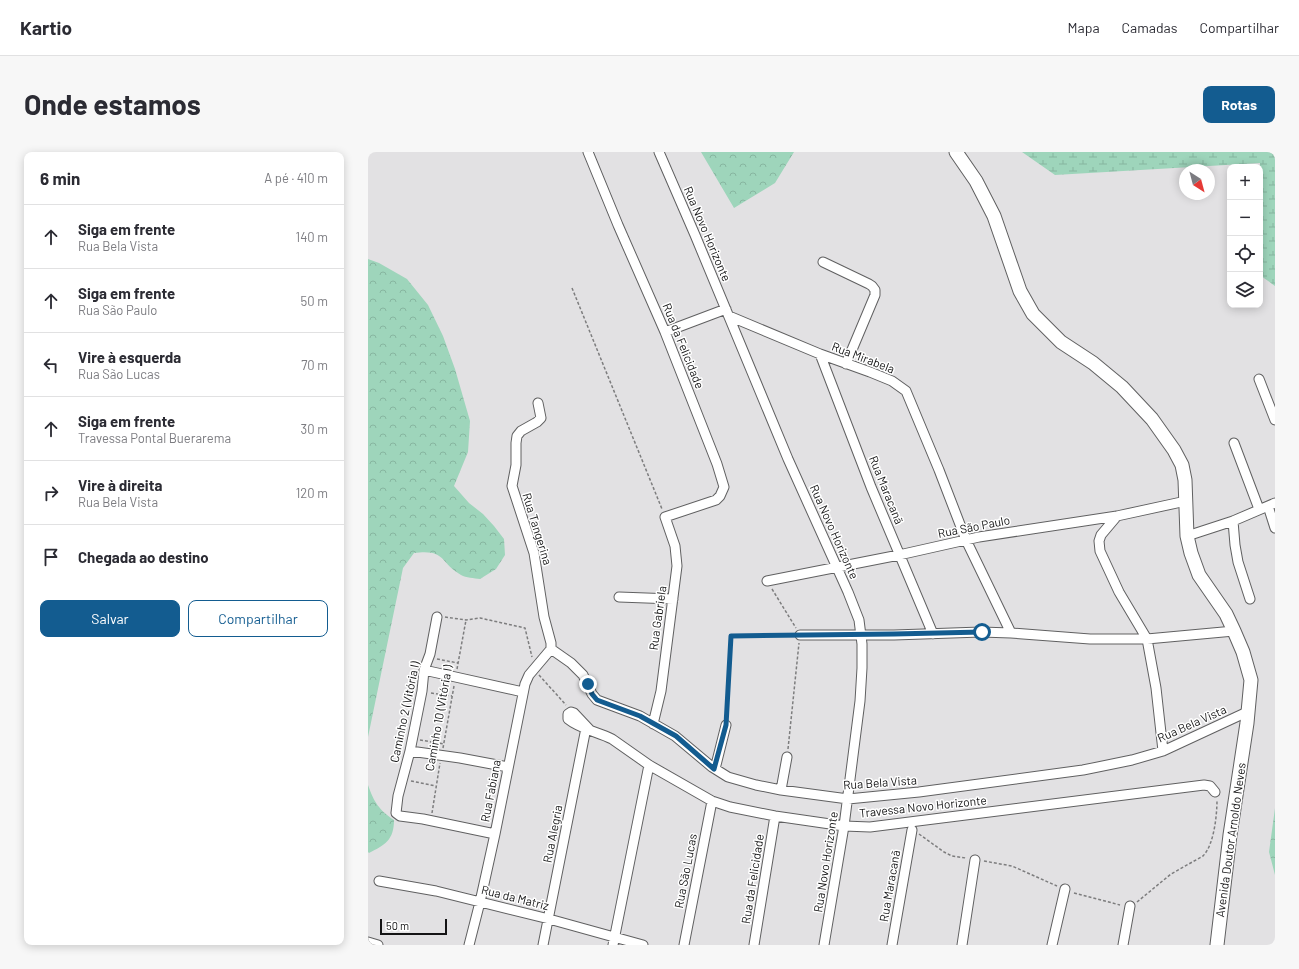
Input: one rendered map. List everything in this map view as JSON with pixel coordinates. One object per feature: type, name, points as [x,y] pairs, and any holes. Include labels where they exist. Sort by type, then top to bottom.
[{"type":"main road","name":"Avenida Doutor Arnoldo Neves","points":[[956,152],[976,181],[994,216],[1020,291],[1033,314],[1061,342],[1094,363],[1122,387],[1152,420],[1174,450],[1182,465],[1186,480],[1187,536],[1191,553],[1199,575],[1226,614],[1243,652],[1251,680],[1247,724],[1229,842],[1217,945]]},
{"type":"street","name":"Rua da Felicidade","points":[[588,152],[665,332],[724,487],[720,496],[716,500],[666,517]]},
{"type":"street","name":"Rua Novo Horizonte","points":[[659,152],[695,234],[788,459],[859,620],[862,634],[860,701],[848,799],[824,945]]},
{"type":"street","points":[[823,262],[872,286],[876,290],[846,364]]},
{"type":"street","points":[[665,332],[727,313]]},
{"type":"street","name":"Rua Mirabela","points":[[727,313],[820,354],[892,382],[906,391],[937,463],[966,540],[1011,633]]},
{"type":"street","name":"Rua Maracanã","points":[[820,354],[842,415],[933,634]]},
{"type":"street","points":[[1259,379],[1275,420]]},
{"type":"street","name":"Rua Tangerina","points":[[538,403],[540,418],[537,422],[521,431],[516,440],[516,465],[512,486],[534,553],[544,617],[551,643],[551,649]]},
{"type":"street","points":[[1234,443],[1268,506],[1275,528]]},
{"type":"street","name":"Rua São Paulo","points":[[767,581],[1007,532],[1117,516],[1186,501]]},
{"type":"street","points":[[1187,536],[1233,521],[1268,506]]},
{"type":"street","points":[[1117,516],[1104,529],[1101,535],[1099,541],[1100,551],[1119,592],[1146,639],[1156,688],[1163,751]]},
{"type":"street","name":"Rua Gabriela","points":[[653,724],[661,691],[677,566],[671,533],[666,517]]},
{"type":"street","points":[[1233,521],[1238,562],[1250,599]]},
{"type":"street","points":[[619,597],[673,599]]},
{"type":"street","name":"Caminho 2 (Vitória I)","points":[[430,820],[400,816],[395,812],[410,751],[422,691],[424,670],[437,617]]},
{"type":"street","points":[[800,635],[982,632],[1090,639],[1146,639],[1234,631]]},
{"type":"street","name":"Rua Fabiana","points":[[469,945],[495,834],[523,692],[527,680],[534,669],[551,649]]},
{"type":"street","name":"Rua Bela Vista","points":[[551,649],[571,663],[580,672],[597,700],[640,716],[676,736],[714,769],[735,779],[781,790],[848,799],[919,792],[1083,770],[1132,760],[1247,724]]},
{"type":"street","points":[[424,670],[523,692]]},
{"type":"street","name":"Travessa Novo Horizonte","points":[[571,712],[568,714],[568,719],[617,742],[649,765],[712,801],[730,807],[775,816],[844,826],[870,827],[1204,785],[1210,786],[1215,792]]},
{"type":"street","points":[[714,769],[726,725]]},
{"type":"street","name":"Rua Alegria","points":[[543,945],[588,729]]},
{"type":"street","points":[[410,751],[508,767]]},
{"type":"street","points":[[781,790],[787,757]]},
{"type":"street","points":[[614,941],[649,765]]},
{"type":"street","name":"Rua São Lucas","points":[[684,945],[712,801]]},
{"type":"street","name":"Rua da Felicidade","points":[[754,945],[775,816]]},
{"type":"street","points":[[430,820],[495,834]]},
{"type":"street","name":"Rua Maracanã","points":[[892,945],[912,830]]},
{"type":"street","points":[[962,945],[975,860]]},
{"type":"street","name":"Rua da Matriz","points":[[379,881],[436,890],[549,919],[614,941],[643,945]]},
{"type":"street","points":[[1052,945],[1064,890]]},
{"type":"street","points":[[1123,945],[1130,906]]},
{"type":"street","points":[[368,942],[378,945]]},
{"type":"path","points":[[572,288],[666,517]]},
{"type":"path","points":[[767,581],[800,635],[787,757]]},
{"type":"path","points":[[437,617],[466,620],[480,618],[525,628],[534,669],[571,712]]},
{"type":"path","name":"Caminho 10 (Vitória I)","points":[[443,750],[466,620]]},
{"type":"path","points":[[726,725],[731,636],[800,635]]},
{"type":"path","points":[[428,658],[458,663]]},
{"type":"path","points":[[422,691],[452,696]]},
{"type":"path","points":[[412,738],[444,744]]},
{"type":"path","name":"Caminho 10 (Vitória I)","points":[[430,820],[441,760]]},
{"type":"path","points":[[402,780],[436,786]]},
{"type":"path","points":[[912,830],[921,834],[939,849],[948,854],[1012,866],[1064,890],[1107,902],[1130,906],[1136,903],[1171,874],[1206,854],[1214,828],[1217,804],[1215,792]]},
{"type":"green space","points":[[701,152],[794,152],[775,183],[734,208]]},
{"type":"green space","points":[[1022,152],[1275,152],[1275,286],[1263,277],[1263,164],[1227,164],[1215,166],[1215,164],[1179,164],[1179,168],[1055,175]]},
{"type":"green space","points":[[368,259],[379,263],[407,279],[428,305],[443,336],[455,369],[470,421],[468,452],[454,486],[469,503],[483,514],[504,539],[505,555],[496,569],[480,579],[461,575],[441,558],[432,553],[414,553],[403,568],[368,737]]},
{"type":"green space","points":[[368,785],[372,796],[378,805],[384,813],[394,820],[394,827],[388,841],[369,853],[368,852]]},
{"type":"green space","points":[[1275,808],[1275,875],[1269,852]]},
{"type":"route","points":[[588,684],[592,694],[597,700],[640,716],[676,736],[714,769],[726,725],[731,636],[982,632]]}]
